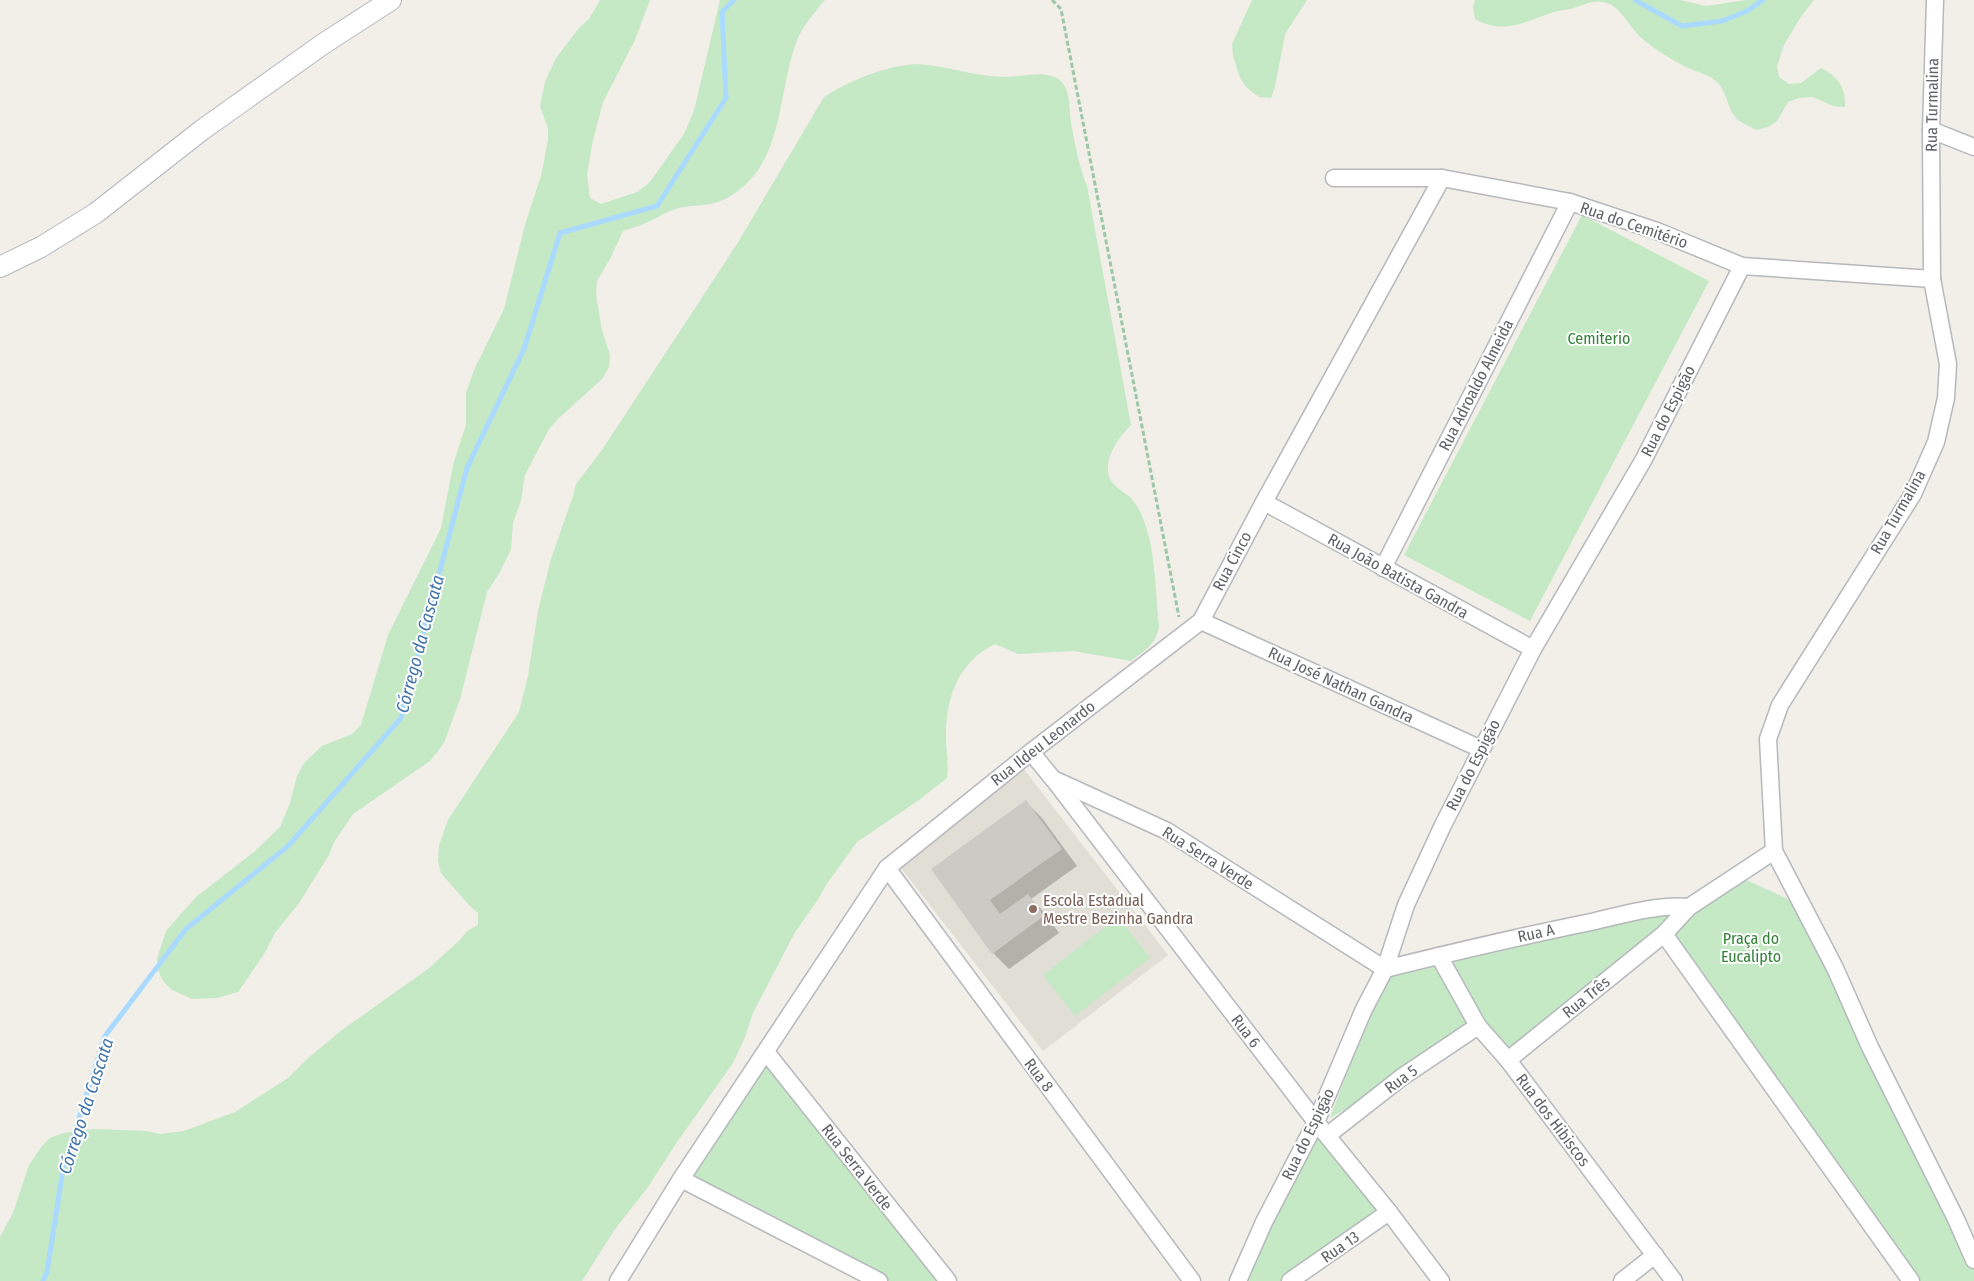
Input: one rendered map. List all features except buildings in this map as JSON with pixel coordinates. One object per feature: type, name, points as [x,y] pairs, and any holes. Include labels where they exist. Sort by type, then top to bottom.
[{"type":"street","points":[[0,267],[41,247],[96,213],[202,130],[324,44],[391,0]]},
{"type":"street","name":"Rua Turmalina","points":[[1774,851],[1768,740],[1780,706],[1912,494],[1936,442],[1946,398],[1948,364],[1932,279],[1931,130],[1934,0]]},
{"type":"street","points":[[1931,130],[1974,147]]},
{"type":"street","name":"Rua do Cemitério","points":[[1334,178],[1442,178],[1570,202],[1657,231],[1742,266],[1932,279]]},
{"type":"street","name":"Rua Cinco","points":[[1201,621],[1264,502],[1442,178]]},
{"type":"street","name":"Rua Adroaldo Almeida","points":[[1383,568],[1570,202]]},
{"type":"street","name":"Rua do Espigão","points":[[1238,1281],[1264,1222],[1316,1122],[1364,1009],[1385,970],[1406,905],[1481,749],[1533,649],[1644,459],[1742,266]]},
{"type":"street","name":"Rua João Batista Gandra","points":[[1264,502],[1533,649]]},
{"type":"street","name":"Rua Ildeu Leonardo","points":[[618,1281],[681,1179],[887,868],[1031,752],[1201,621]]},
{"type":"street","name":"Rua José Nathan Gandra","points":[[1201,621],[1481,749]]},
{"type":"street","name":"Rua Serra Verde","points":[[1031,752],[1053,779],[1167,831],[1385,970]]},
{"type":"street","name":"Rua 6","points":[[1053,779],[1316,1122],[1389,1212],[1441,1281]]},
{"type":"street","points":[[1911,1281],[1664,934],[1689,907],[1774,851],[1835,968],[1870,1047],[1956,1219],[1974,1260]]},
{"type":"street","name":"Rua 8","points":[[887,868],[1192,1281]]},
{"type":"street","name":"Rua A","points":[[1385,970],[1496,942],[1630,914],[1676,906],[1689,907]]},
{"type":"street","name":"Rua Três","points":[[1508,1060],[1664,934]]},
{"type":"street","name":"Rua dos Hibiscos","points":[[1439,956],[1478,1026],[1508,1060],[1674,1281]]},
{"type":"street","name":"Rua 5","points":[[1328,1135],[1402,1077],[1478,1026]]},
{"type":"street","name":"Rua Serra Verde","points":[[766,1052],[948,1281]]},
{"type":"street","points":[[681,1179],[879,1281]]},
{"type":"street","name":"Rua 13","points":[[1290,1281],[1389,1212]]},
{"type":"street","points":[[1622,1281],[1655,1255]]},
{"type":"path","points":[[1052,0],[1062,9],[1182,635]]},
{"type":"shaded area","name":"Escola Estadual Mestre Bezinha Gandra","points":[[1023,768],[1168,955],[1043,1051],[898,864]]},
{"type":"green space","points":[[600,0],[650,0],[634,42],[603,102],[593,140],[587,174],[590,198],[601,204],[637,192],[649,183],[684,134],[694,111],[720,0],[825,0],[806,24],[797,40],[790,61],[770,148],[760,167],[746,184],[721,201],[675,209],[623,231],[597,281],[596,294],[602,330],[610,355],[609,367],[602,379],[549,429],[525,475],[521,500],[513,523],[511,549],[500,572],[487,592],[460,699],[444,743],[430,761],[353,814],[334,842],[329,855],[299,903],[275,933],[264,954],[238,992],[217,998],[192,999],[172,990],[163,981],[158,970],[157,959],[166,931],[196,897],[254,852],[280,827],[290,803],[297,776],[304,763],[322,746],[352,734],[361,725],[388,635],[441,528],[453,465],[466,425],[466,393],[474,370],[504,309],[525,225],[541,176],[548,140],[548,129],[540,106],[545,82],[556,58],[579,28],[589,19]]},
{"type":"green space","points":[[1252,0],[1307,0],[1285,34],[1275,87],[1271,98],[1259,97],[1247,88],[1240,78],[1233,56],[1232,44]]},
{"type":"green space","points":[[1475,0],[1680,0],[1706,6],[1746,0],[1814,0],[1802,15],[1784,45],[1777,66],[1779,77],[1789,84],[1801,83],[1821,68],[1840,83],[1844,94],[1845,107],[1833,106],[1813,97],[1799,98],[1788,102],[1777,121],[1768,127],[1756,130],[1733,115],[1722,88],[1716,81],[1664,55],[1639,35],[1621,13],[1610,4],[1593,2],[1504,27],[1485,24],[1475,19],[1473,7]]},
{"type":"green space","points":[[915,64],[994,76],[1006,77],[1037,74],[1052,76],[1059,79],[1066,89],[1076,147],[1087,186],[1131,425],[1117,441],[1109,462],[1109,476],[1113,484],[1135,503],[1147,530],[1153,562],[1159,626],[1153,643],[1131,661],[1073,651],[1018,654],[995,644],[982,652],[963,671],[951,696],[948,710],[946,724],[947,778],[919,800],[857,842],[794,934],[753,1013],[733,1063],[648,1187],[615,1229],[582,1281],[0,1281],[0,1237],[13,1213],[29,1165],[50,1138],[63,1133],[94,1129],[146,1131],[160,1134],[184,1131],[235,1112],[288,1078],[307,1059],[342,1030],[428,969],[460,940],[467,931],[478,925],[478,913],[441,873],[438,861],[439,845],[448,820],[519,712],[528,676],[538,611],[551,559],[576,484],[602,450],[737,244],[824,97],[867,75]]},
{"type":"green space","name":"Cemiterio","points":[[1582,215],[1709,281],[1530,621],[1404,555]]},
{"type":"green space","name":"Praça do Eucalipto","points":[[1740,877],[1794,902],[1974,1261],[1974,1281],[1913,1281],[1671,936],[1687,913]]},
{"type":"green space","points":[[1686,908],[1664,931],[1504,1052],[1444,957]]},
{"type":"green space","points":[[1118,917],[1150,958],[1075,1016],[1043,975]]},
{"type":"green space","points":[[1442,964],[1473,1025],[1404,1076],[1330,1118],[1367,1020],[1387,975]]},
{"type":"green space","points":[[769,1057],[942,1281],[882,1281],[686,1177]]},
{"type":"green space","points":[[1317,1126],[1387,1211],[1283,1281],[1241,1281]]},
{"type":"waterway","name":"Córrego da Cascata","points":[[43,1281],[47,1272],[63,1169],[105,1036],[186,929],[288,846],[401,718],[467,468],[524,349],[560,233],[657,206],[726,98],[722,12],[734,0]]},
{"type":"waterway","points":[[1635,0],[1682,26],[1722,21],[1747,11],[1763,0]]},
{"type":"place","name":"Escola Estadual Mestre Bezinha Gandra","points":[[1033,909]]}]
